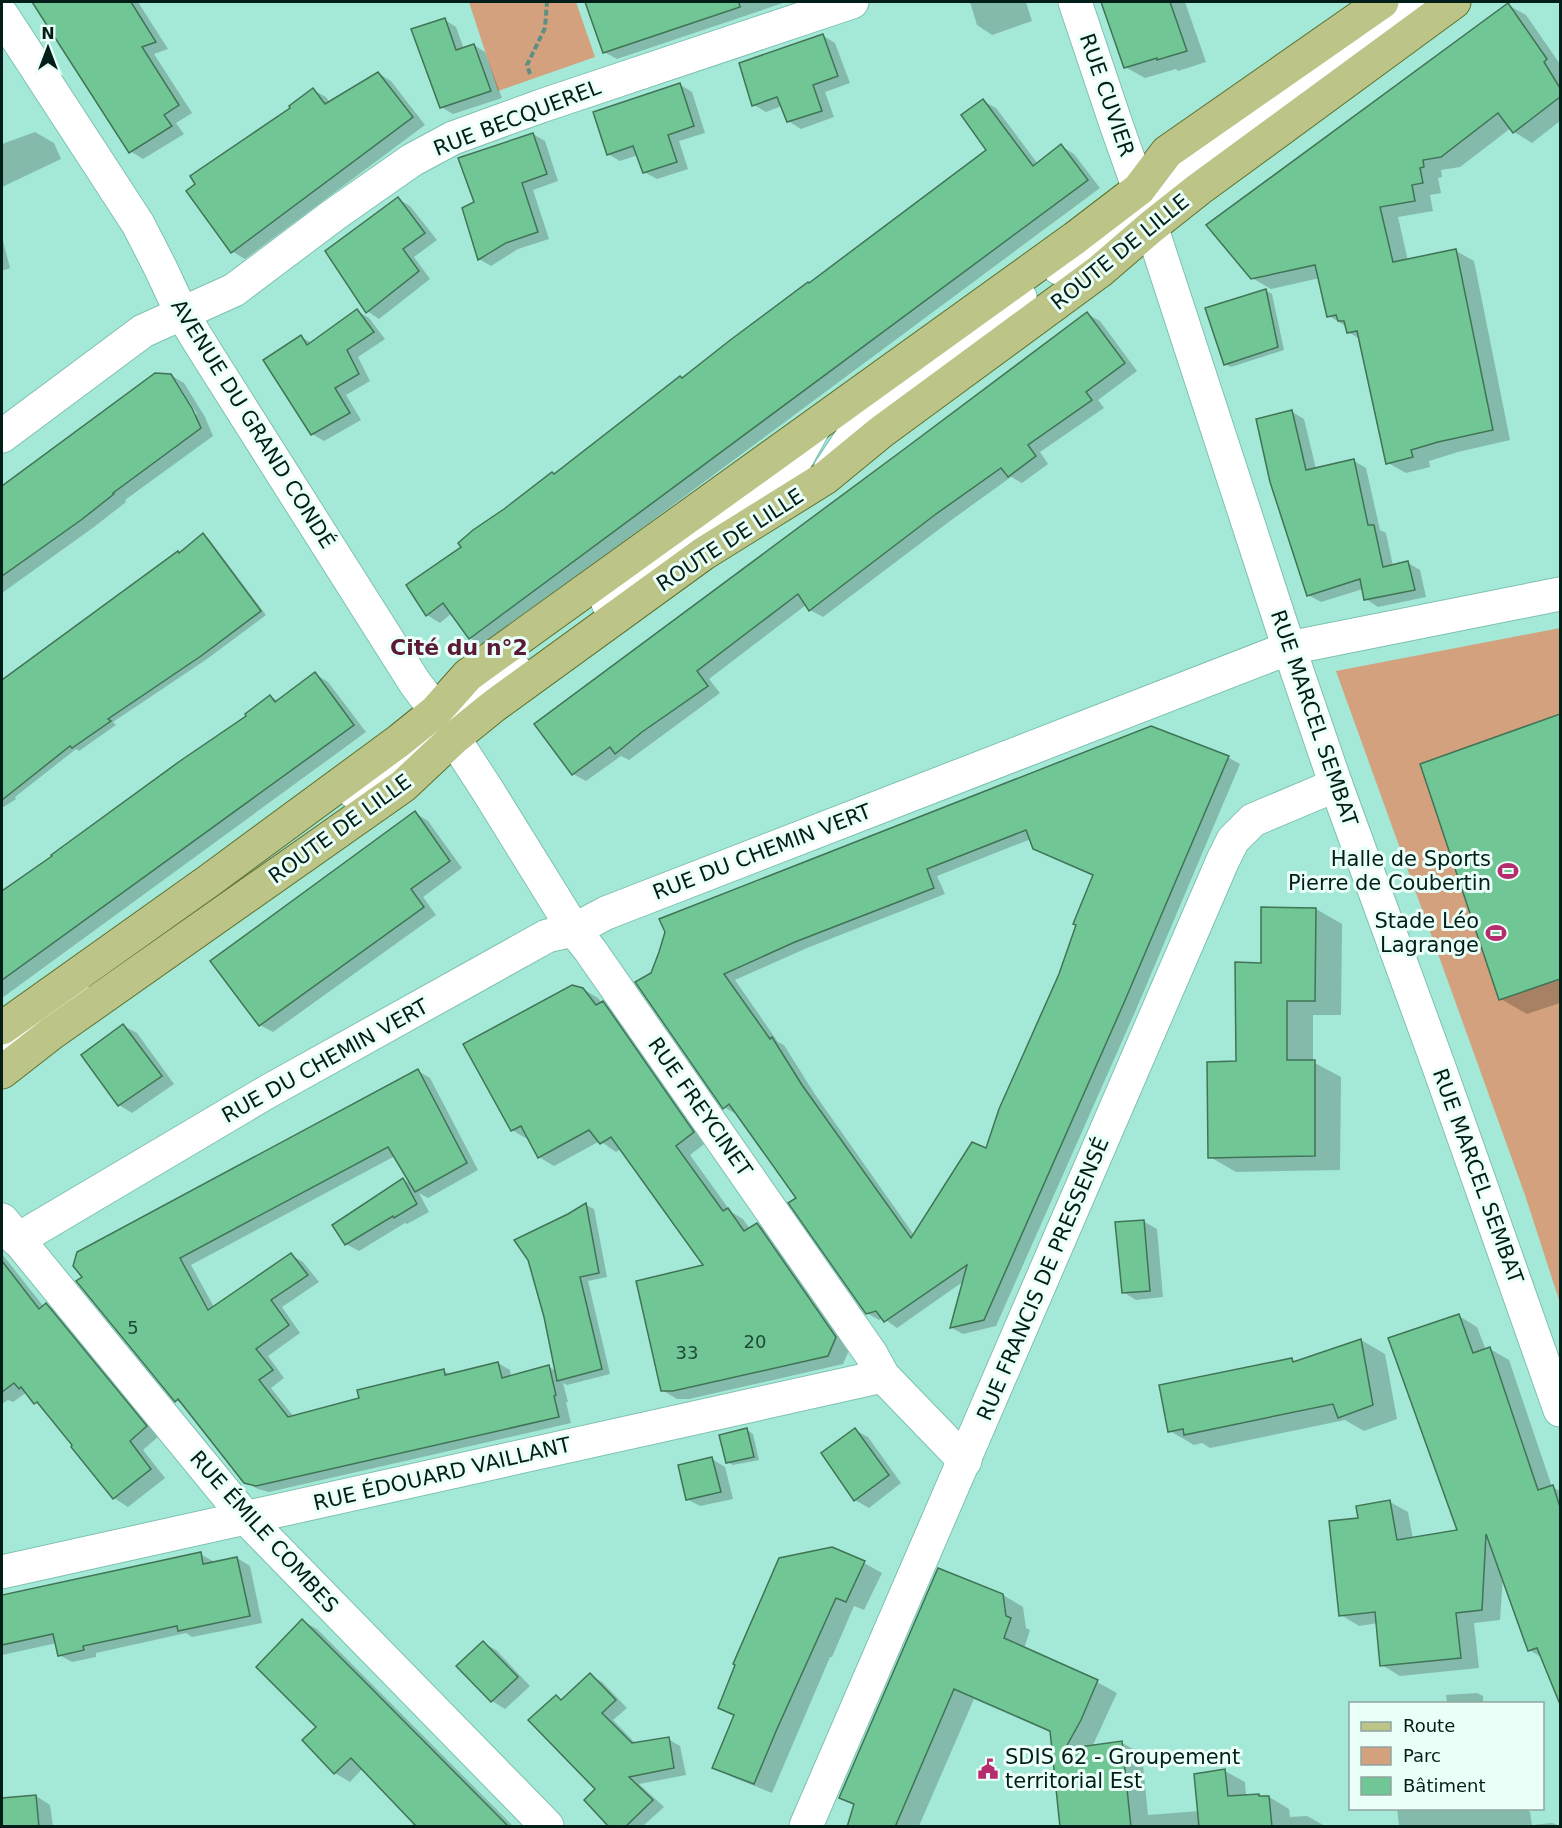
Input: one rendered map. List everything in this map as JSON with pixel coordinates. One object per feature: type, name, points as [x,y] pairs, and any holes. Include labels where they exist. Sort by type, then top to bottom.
[{"type":"main road","name":"ROUTE DE LILLE","points":[[2,1028],[210,880],[400,740],[436,711],[468,675],[1075,238],[1139,189],[1167,152],[1382,2]]},
{"type":"main road","name":"ROUTE DE LILLE","points":[[2,1072],[52,1033],[403,786],[453,739],[495,705],[703,554],[825,478],[881,432],[1100,272],[1151,226],[1218,175],[1454,2]]},
{"type":"street","name":"RUE BECQUEREL","points":[[2,436],[143,331],[234,290],[335,213],[412,160],[453,138],[541,106],[852,2]]},
{"type":"street","name":"RUE CUVIER","points":[[1075,2],[1151,226]]},
{"type":"street","points":[[1139,189],[1181,175],[1419,2]]},
{"type":"street","name":"AVENUE DU GRAND CONDÉ","points":[[2,15],[138,224],[182,314],[453,739]]},
{"type":"street","name":"RUE MARCEL SEMBAT","points":[[1151,226],[1336,785],[1439,1067],[1560,1410]]},
{"type":"street","name":"RUE DU CHEMIN VERT","points":[[9,1230],[267,1092],[547,936],[574,930],[606,913],[1289,648],[1560,594]]},
{"type":"street","points":[[2,1050],[381,772],[411,755],[453,739]]},
{"type":"street","name":"RUE FREYCINET","points":[[453,739],[574,930],[864,1345],[883,1376],[965,1461]]},
{"type":"street","name":"RUE FRANCIS DE PRESSENSÉ","points":[[806,1827],[1233,840],[1253,820],[1336,785]]},
{"type":"street","name":"RUE ÉMILE COMBES","points":[[9,1230],[246,1518],[547,1827]]},
{"type":"street","name":"RUE ÉDOUARD VAILLANT","points":[[2,1572],[883,1376]]},
{"type":"path","points":[[541,106],[527,65],[545,28],[547,2]]},
{"type":"green space","points":[[469,2],[576,2],[595,57],[498,91]]},
{"type":"green space","name":"Stade Léo Lagrange","points":[[1560,628],[1560,1303],[1525,1195],[1336,671]]},
{"type":"building","points":[[32,2],[131,2],[156,42],[142,47],[179,105],[164,115],[172,126],[129,153]]},
{"type":"building","points":[[585,2],[739,2],[740,7],[603,53]]},
{"type":"building","points":[[1101,2],[1170,2],[1187,51],[1124,68]]},
{"type":"building","points":[[1508,3],[1547,59],[1544,62],[1560,88],[1560,97],[1513,133],[1498,113],[1441,157],[1423,160],[1424,167],[1420,168],[1423,183],[1412,185],[1415,201],[1380,207],[1393,262],[1456,249],[1493,430],[1411,450],[1413,457],[1386,464],[1357,331],[1347,333],[1344,321],[1338,321],[1336,315],[1327,317],[1315,265],[1251,279],[1206,225]]},
{"type":"building","points":[[445,18],[456,50],[474,44],[491,91],[440,108],[411,29]]},
{"type":"building","points":[[823,34],[838,76],[813,85],[822,111],[787,122],[777,97],[752,106],[739,63]]},
{"type":"building","points":[[378,72],[413,117],[231,253],[186,191],[195,184],[190,176],[290,108],[289,106],[313,88],[325,104]]},
{"type":"building","points":[[680,83],[694,126],[668,135],[677,162],[643,173],[633,146],[607,155],[593,112]]},
{"type":"building","points":[[983,99],[1033,166],[1061,144],[1088,180],[469,639],[443,603],[426,616],[406,585],[461,547],[458,543],[473,530],[552,472],[554,474],[680,376],[682,378],[986,150],[961,115]]},
{"type":"building","points":[[533,133],[547,174],[522,183],[538,232],[506,243],[478,260],[462,208],[474,202],[458,158]]},
{"type":"building","points":[[398,197],[425,233],[403,249],[419,271],[366,313],[325,251]]},
{"type":"building","points":[[1266,289],[1278,347],[1224,365],[1205,308]]},
{"type":"building","points":[[357,309],[374,332],[347,350],[359,374],[335,388],[350,413],[311,435],[263,360],[301,335],[307,345]]},
{"type":"building","points":[[1087,312],[1125,363],[1086,392],[1092,400],[1028,445],[1036,456],[1008,477],[1001,468],[936,514],[809,611],[798,594],[697,671],[708,686],[642,732],[615,754],[610,747],[572,775],[534,724]]},
{"type":"building","points":[[155,373],[171,374],[192,408],[201,428],[113,493],[81,520],[2,576],[2,486]]},
{"type":"building","points":[[1292,410],[1306,470],[1354,459],[1368,525],[1374,525],[1383,567],[1408,561],[1415,590],[1364,600],[1360,579],[1307,596],[1270,482],[1256,419]]},
{"type":"building","points":[[203,533],[261,611],[201,656],[108,719],[111,721],[72,748],[70,746],[2,800],[2,680],[178,551],[179,553]]},
{"type":"building","points":[[315,672],[354,725],[2,980],[2,891],[180,761],[246,716],[245,714],[270,695],[275,702]]},
{"type":"building","name":"Halle de Sports Pierre de Coubertin","points":[[1560,714],[1560,979],[1499,1000],[1420,764]]},
{"type":"building","points":[[1151,726],[1229,756],[1123,1005],[984,1320],[950,1328],[967,1265],[884,1322],[876,1311],[866,1314],[788,1203],[796,1198],[729,1104],[723,1109],[635,982],[651,973],[659,952],[665,932],[659,919]],"holes":[[[1026,830],[1033,849],[1093,875],[1073,924],[1076,925],[1059,974],[999,1109],[986,1148],[972,1142],[911,1238],[802,1085],[772,1037],[770,1039],[724,974],[795,942],[934,888],[927,869]]]},
{"type":"building","points":[[415,811],[450,861],[411,889],[424,907],[259,1026],[210,961]]},
{"type":"building","points":[[1261,907],[1316,908],[1315,1001],[1287,1001],[1287,1060],[1315,1060],[1315,1156],[1208,1158],[1207,1062],[1236,1061],[1235,962],[1261,963]]},
{"type":"building","points":[[572,985],[583,988],[596,1005],[603,1001],[694,1132],[676,1146],[723,1211],[728,1208],[744,1231],[757,1223],[836,1337],[828,1356],[673,1391],[661,1391],[636,1281],[703,1265],[611,1137],[600,1144],[589,1130],[538,1158],[521,1126],[511,1131],[463,1044]]},
{"type":"building","points":[[123,1024],[162,1076],[118,1106],[81,1055]]},
{"type":"building","points":[[418,1069],[467,1163],[415,1192],[388,1147],[180,1258],[208,1310],[291,1253],[308,1275],[271,1300],[289,1325],[256,1349],[273,1370],[259,1380],[288,1417],[359,1398],[357,1390],[444,1369],[445,1375],[498,1362],[502,1378],[549,1365],[559,1417],[256,1486],[244,1483],[178,1399],[175,1402],[76,1281],[82,1277],[73,1266],[77,1252]]},
{"type":"building","points":[[403,1178],[417,1204],[345,1245],[332,1225]]},
{"type":"building","points":[[586,1203],[599,1273],[580,1277],[602,1369],[557,1381],[544,1317],[528,1260],[514,1240]]},
{"type":"building","points":[[1144,1220],[1150,1291],[1122,1293],[1115,1222]]},
{"type":"building","points":[[2,1261],[39,1309],[46,1303],[147,1426],[130,1441],[151,1469],[113,1499],[37,1402],[34,1404],[21,1387],[19,1389],[14,1383],[2,1392]]},
{"type":"building","points":[[1459,1314],[1473,1353],[1490,1347],[1538,1490],[1553,1485],[1560,1507],[1559,1702],[1537,1648],[1528,1651],[1486,1534],[1482,1610],[1456,1613],[1461,1658],[1380,1666],[1375,1612],[1339,1616],[1329,1521],[1358,1518],[1356,1506],[1390,1500],[1397,1540],[1457,1530],[1388,1338]]},
{"type":"building","points":[[1361,1339],[1373,1405],[1338,1418],[1333,1404],[1184,1435],[1183,1429],[1168,1432],[1159,1385],[1292,1358],[1293,1362]]},
{"type":"building","points":[[747,1428],[754,1457],[726,1463],[719,1435]]},
{"type":"building","points":[[855,1428],[889,1475],[854,1501],[821,1453]]},
{"type":"building","points":[[712,1457],[721,1492],[686,1500],[678,1465]]},
{"type":"building","points":[[832,1547],[865,1561],[846,1602],[836,1598],[754,1784],[712,1768],[734,1715],[718,1708],[735,1665],[733,1664],[779,1558]]},
{"type":"building","points":[[201,1552],[203,1564],[237,1557],[250,1616],[178,1631],[177,1626],[83,1646],[84,1650],[58,1656],[53,1634],[2,1645],[2,1595]]},
{"type":"building","points":[[938,1568],[1003,1594],[1006,1616],[1011,1618],[1004,1638],[1098,1680],[1081,1720],[1065,1749],[1122,1741],[1131,1827],[1060,1827],[1050,1731],[954,1689],[895,1827],[847,1827],[854,1804],[839,1798]]},
{"type":"building","points":[[302,1619],[509,1827],[417,1827],[351,1758],[334,1774],[302,1740],[316,1727],[256,1667]]},
{"type":"building","points":[[483,1641],[518,1677],[491,1702],[456,1666]]},
{"type":"building","points":[[590,1673],[616,1700],[602,1713],[632,1743],[669,1737],[674,1768],[629,1777],[653,1800],[625,1827],[609,1827],[584,1800],[595,1789],[528,1720],[556,1695],[561,1700]]},
{"type":"building","points":[[1225,1769],[1228,1796],[1259,1794],[1259,1796],[1269,1796],[1272,1827],[1199,1827],[1194,1774]]},
{"type":"building","points":[[36,1795],[39,1827],[2,1827],[2,1798]]},
{"type":"place","name":"Halle de Sports Pierre de Coubertin","points":[[1508,871]]},
{"type":"place","name":"Stade Léo Lagrange","points":[[1496,933]]},
{"type":"place","name":"SDIS 62 - Groupement territorial Est","points":[[988,1769]]},
{"type":"district","name":"Cité du n°2","points":[[459,647]]}]
